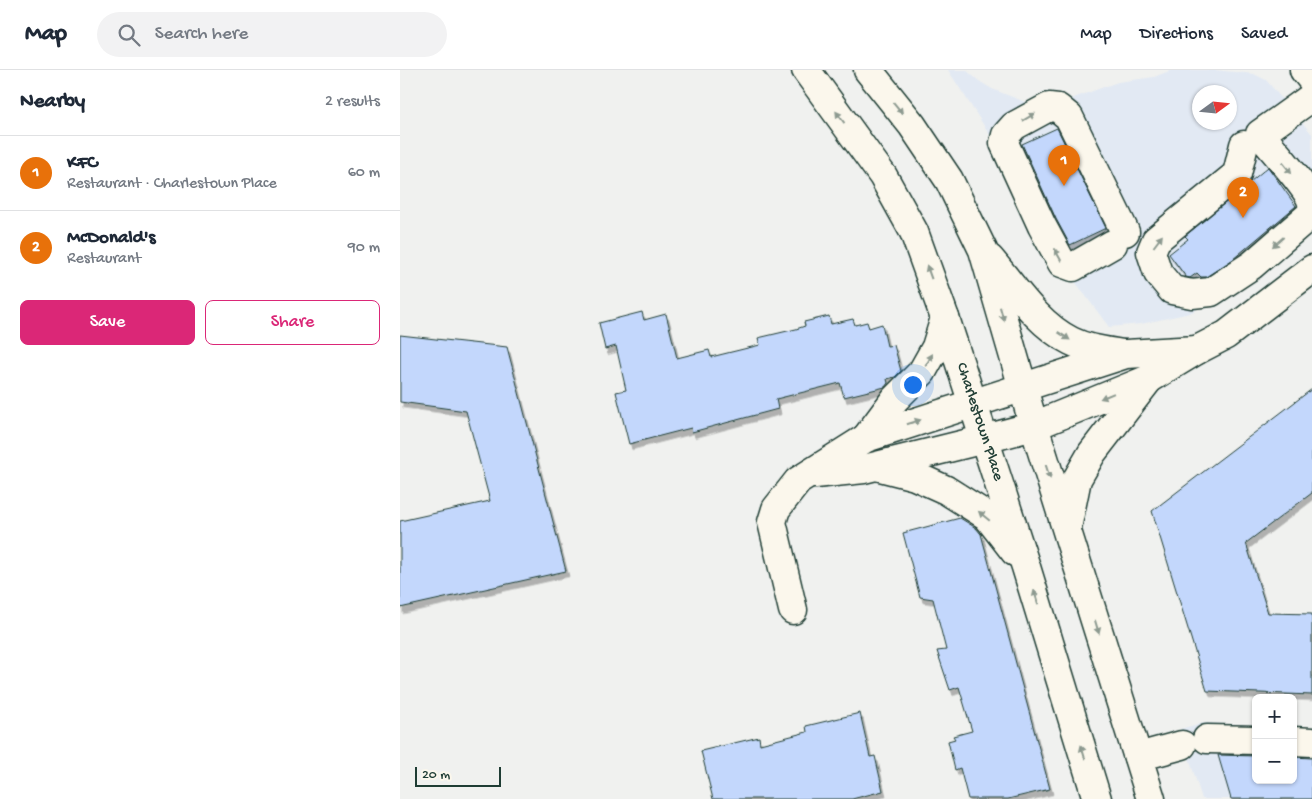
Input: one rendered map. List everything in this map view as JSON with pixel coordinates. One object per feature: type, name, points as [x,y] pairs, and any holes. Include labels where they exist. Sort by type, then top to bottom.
[{"type":"street","name":"Charlestown Place","points":[[806,70],[883,176],[914,232],[946,318],[974,402],[1097,799]]},
{"type":"street","points":[[868,70],[912,125],[948,180],[983,250],[1022,387],[1151,799]]},
{"type":"street","points":[[1304,70],[1312,80]]},
{"type":"street","points":[[1312,97],[1252,140],[1237,174],[1156,240],[1151,252],[1158,273],[1172,290],[1192,294],[1211,292],[1252,265],[1311,214],[1312,209]]},
{"type":"street","points":[[1049,107],[1058,108],[1069,117],[1119,238],[1073,267],[1062,263],[1042,226],[1004,143],[1006,135],[1014,126],[1049,107]]},
{"type":"street","points":[[1252,140],[1304,188],[1312,203]]},
{"type":"street","points":[[983,250],[1033,311],[1052,329],[1071,341],[1089,348],[1126,354],[1197,350]]},
{"type":"street","points":[[808,475],[864,469],[985,440],[1034,426],[1149,379],[1226,335],[1312,269]]},
{"type":"street","points":[[866,438],[895,399],[922,372],[936,347],[946,318]]},
{"type":"street","points":[[793,610],[772,522],[776,509],[798,481],[866,438],[1126,354]]},
{"type":"street","points":[[1066,530],[1077,479],[1092,453],[1149,379]]},
{"type":"street","points":[[877,466],[915,476],[946,490],[987,516],[1026,567]]},
{"type":"street","points":[[1138,757],[1194,742],[1252,740]]},
{"type":"street","points":[[1297,741],[1312,742]]},
{"type":"shaded area","points":[[948,70],[966,70],[992,89],[1025,102],[1065,101],[1118,82],[1154,77],[1172,70],[1215,70],[1254,74],[1266,80],[1312,134],[1312,227],[1208,303],[1190,313],[1141,324],[1109,327],[1076,283],[1056,269],[990,135]]},
{"type":"shaded area","points":[[1202,723],[1252,725],[1252,784],[1297,784],[1297,727],[1312,727],[1312,799],[1202,799],[1180,729]]},
{"type":"building","points":[[1057,128],[1106,228],[1070,245],[1022,144]]},
{"type":"building","points":[[1268,167],[1296,206],[1232,260],[1206,277],[1201,277],[1197,273],[1190,278],[1186,277],[1169,254],[1188,239],[1185,236]]},
{"type":"building","points":[[642,312],[644,320],[666,314],[677,358],[709,350],[711,357],[760,345],[758,338],[796,329],[805,326],[804,322],[829,316],[831,324],[853,319],[855,325],[867,322],[869,328],[882,324],[887,346],[894,345],[901,371],[895,377],[887,379],[888,383],[885,387],[844,397],[840,383],[776,399],[778,409],[692,432],[691,428],[629,444],[616,392],[626,390],[616,346],[605,349],[599,323]]},
{"type":"building","points":[[400,335],[507,347],[566,571],[400,608],[400,521],[490,501],[466,411],[400,402]]},
{"type":"building","points":[[1312,389],[1312,493],[1246,543],[1268,613],[1312,614],[1312,695],[1207,691],[1152,511]]},
{"type":"building","points":[[960,518],[976,528],[981,534],[1050,789],[1008,799],[968,799],[960,768],[955,770],[948,741],[955,739],[953,736],[972,731],[959,687],[950,690],[937,651],[946,650],[933,599],[920,597],[903,533]]},
{"type":"building","points":[[860,713],[870,757],[875,756],[883,791],[852,799],[713,799],[701,751],[759,737],[760,744],[807,732],[806,726]]},
{"type":"building","points":[[1218,755],[1252,756],[1252,784],[1297,784],[1297,757],[1312,758],[1312,799],[1231,799]]},
{"type":"place","name":"KFC","points":[[1064,186]]},
{"type":"place","name":"McDonald's","points":[[1243,218]]}]
